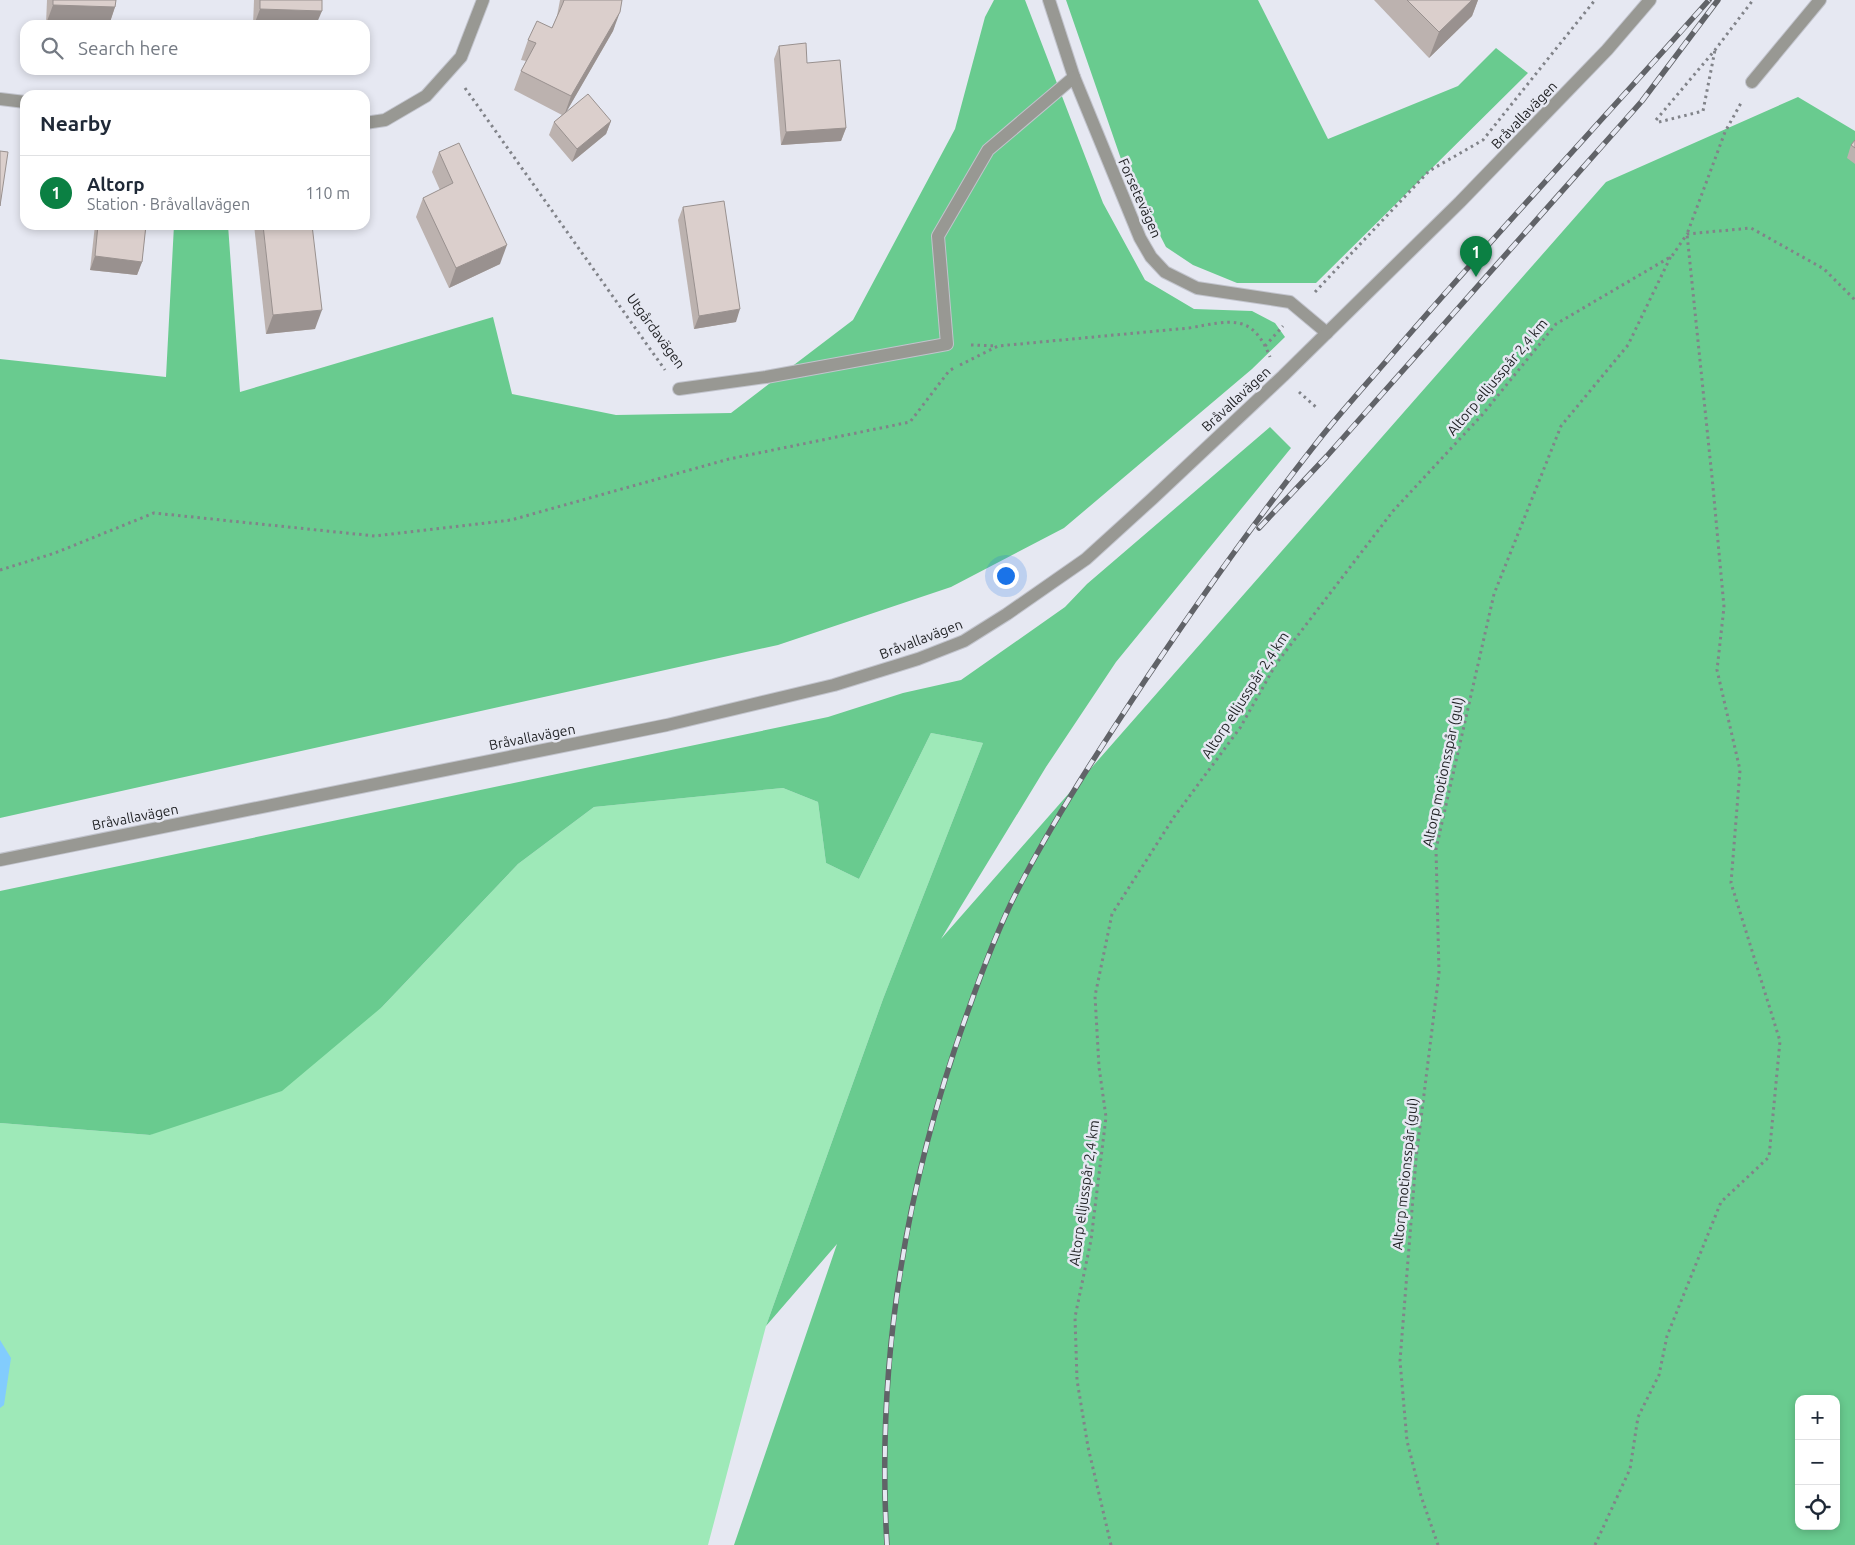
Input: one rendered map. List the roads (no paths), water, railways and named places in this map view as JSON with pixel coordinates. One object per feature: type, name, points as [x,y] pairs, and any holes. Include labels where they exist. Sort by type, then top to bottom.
[{"type":"street","points":[[370,122],[385,120],[426,96],[452,68],[461,57],[483,0]]},
{"type":"street","name":"Forsetevägen","points":[[1049,0],[1074,77],[1140,238],[1151,257],[1165,272],[1197,288],[1290,302],[1327,333]]},
{"type":"street","name":"Bråvallavägen","points":[[0,860],[667,725],[834,685],[918,659],[964,641],[1007,614],[1086,558],[1167,485],[1327,333],[1460,202],[1607,50],[1650,0]]},
{"type":"street","points":[[1752,82],[1820,0]]},
{"type":"street","name":"Utgårdavägen","points":[[679,389],[766,377],[947,344],[938,236],[988,150],[1074,77]]},
{"type":"street","points":[[0,99],[20,101]]},
{"type":"water","points":[[0,1340],[11,1358],[4,1405],[0,1408]]},
{"type":"railway","points":[[887,1545],[886,1409],[891,1341],[912,1207],[946,1076],[968,1011],[996,936],[1031,865],[1079,783],[1148,676],[1231,557],[1318,441],[1477,258],[1709,0]]},
{"type":"railway","points":[[1259,528],[1327,456],[1642,101],[1718,0]]},
{"type":"place","name":"Altorp","points":[[1476,277]]}]
